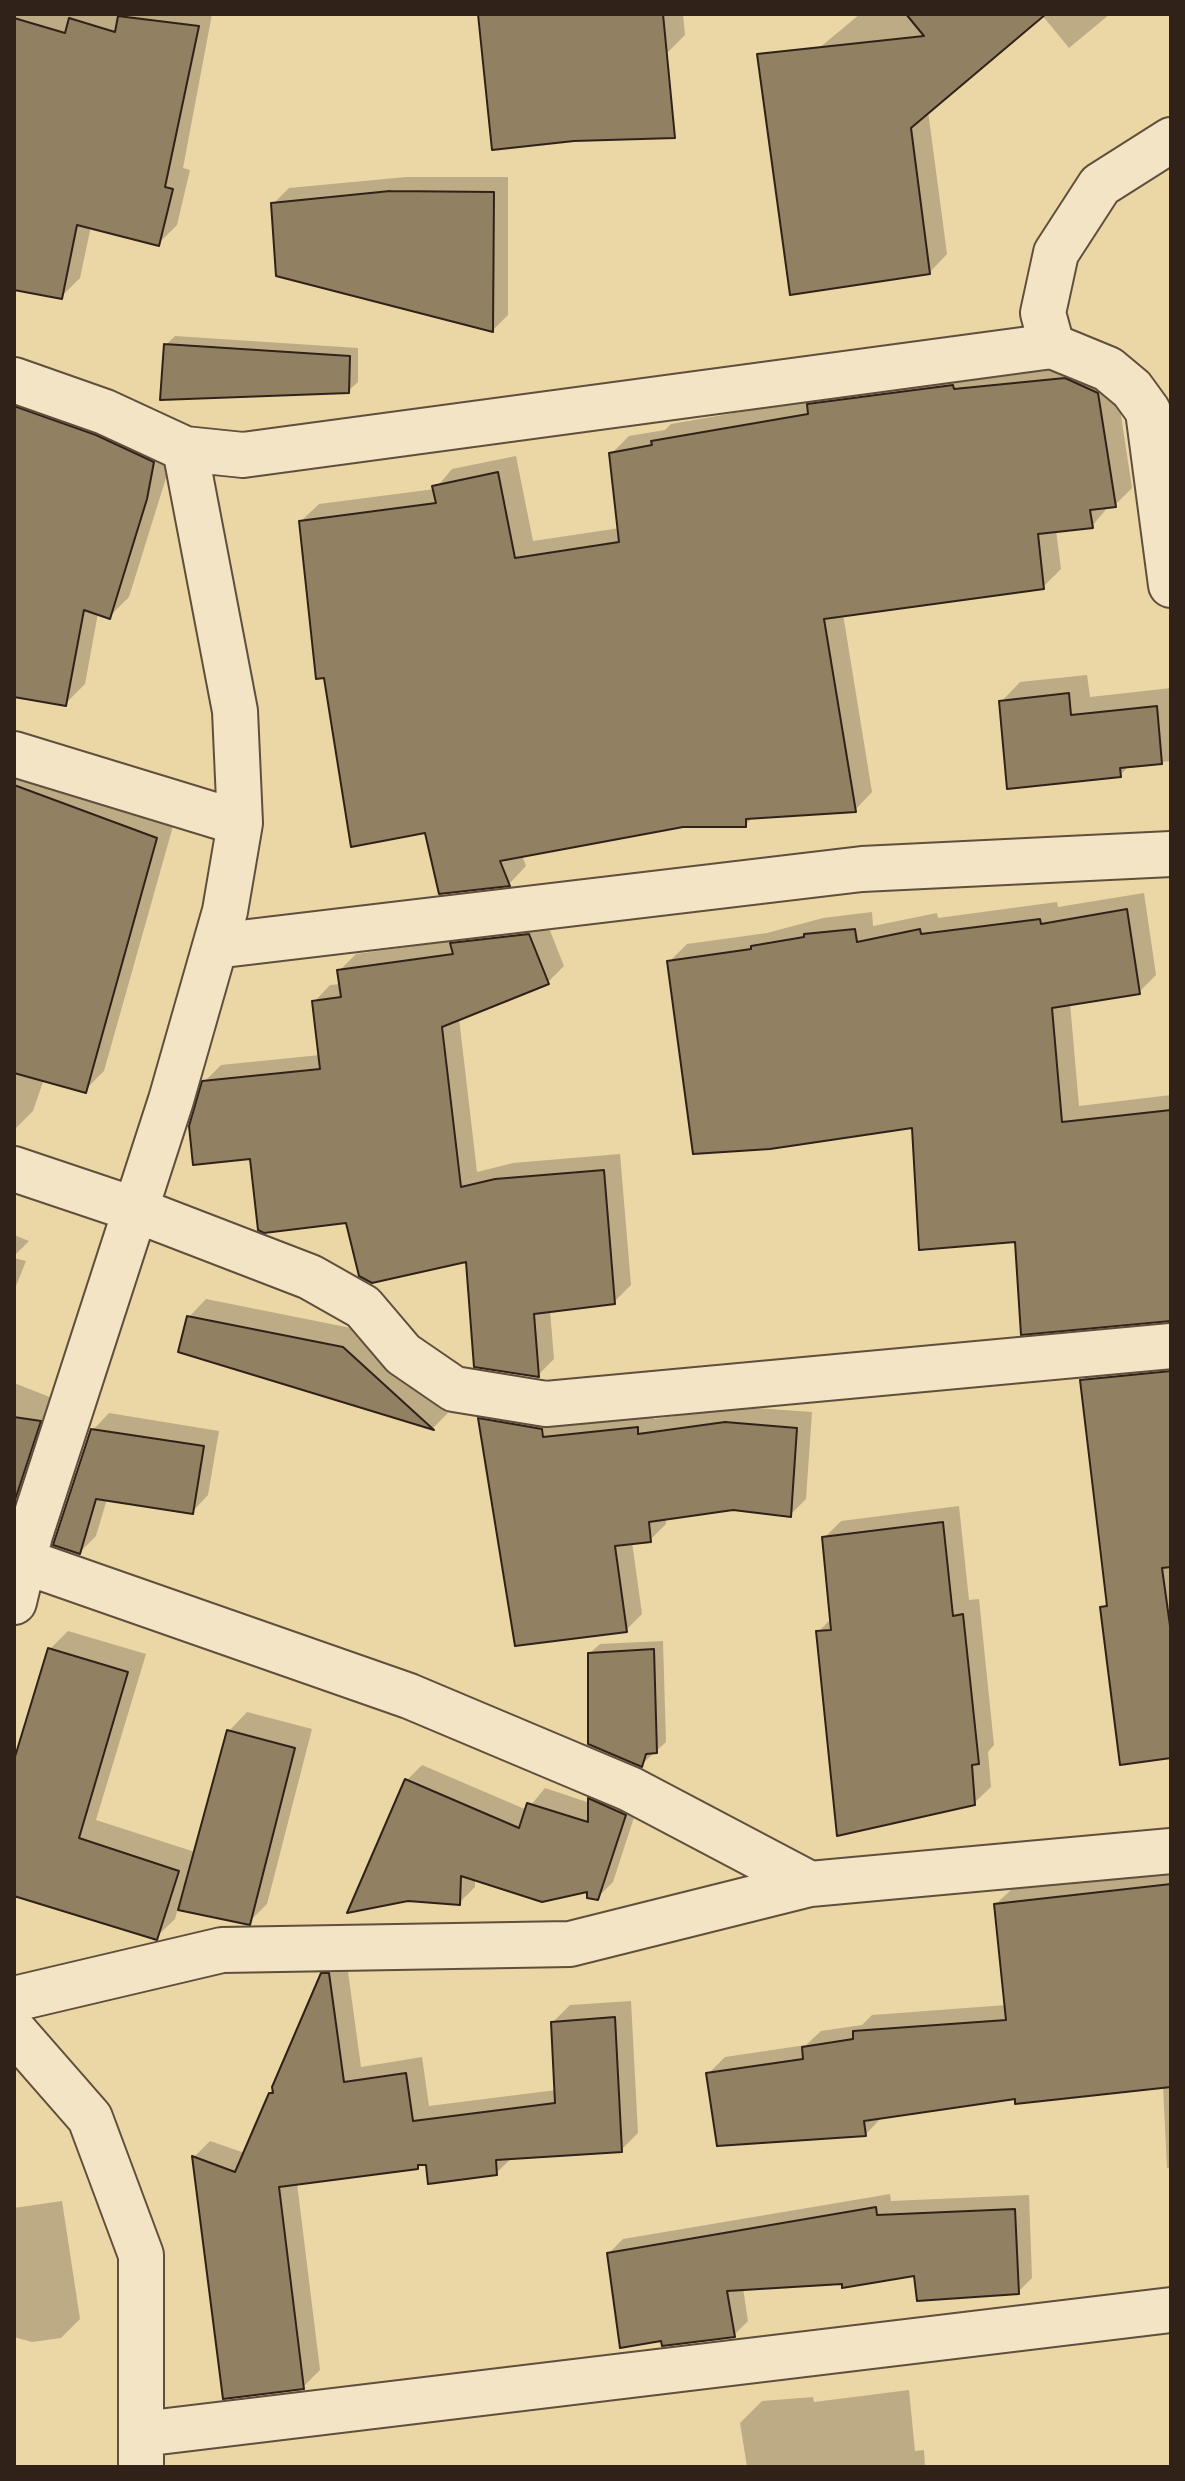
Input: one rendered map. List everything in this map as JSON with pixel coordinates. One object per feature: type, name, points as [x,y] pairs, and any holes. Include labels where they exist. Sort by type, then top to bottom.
[{"type":"street","points":[[1052,346],[1043,313],[1056,253],[1100,185],[1171,140]]},
{"type":"street","points":[[14,380],[105,412],[185,449],[243,455],[1052,346],[1108,369],[1132,389],[1171,412]]},
{"type":"street","points":[[1132,389],[1148,411],[1171,585]]},
{"type":"street","points":[[185,449],[235,711],[240,823],[215,946],[16,1591],[409,1696],[630,1789],[810,1884]]},
{"type":"street","points":[[14,754],[240,823]]},
{"type":"street","points":[[215,946],[862,869],[1171,854]]},
{"type":"street","points":[[14,1169],[136,1210],[310,1277],[363,1307],[403,1354],[454,1389],[546,1404],[1171,1346]]},
{"type":"street","points":[[14,1999],[222,1950],[570,1944],[810,1884],[1171,1851]]},
{"type":"street","points":[[14,2031],[90,2118],[141,2255],[141,2450],[1171,2310]]},
{"type":"building","points":[[478,14],[663,14],[675,138],[574,141],[492,150]]},
{"type":"building","points":[[906,14],[1046,14],[911,128],[930,274],[790,295],[757,54],[924,36]]},
{"type":"building","points":[[118,16],[199,26],[165,187],[173,189],[159,246],[77,225],[62,299],[14,290],[14,18],[65,33],[69,18],[115,32]]},
{"type":"building","points":[[390,191],[494,192],[493,332],[276,276],[271,203]]},
{"type":"building","points":[[164,344],[350,356],[349,393],[160,400]]},
{"type":"building","points":[[1065,378],[1098,393],[1116,507],[1090,510],[1093,528],[1038,534],[1044,589],[824,619],[856,812],[746,819],[746,827],[683,827],[500,861],[510,886],[439,894],[425,833],[351,847],[324,678],[316,679],[299,521],[436,503],[432,486],[498,472],[515,558],[619,542],[609,453],[652,445],[651,441],[808,414],[807,404],[953,385],[954,389]]},
{"type":"building","points":[[14,406],[96,435],[154,462],[147,499],[110,619],[84,610],[66,706],[14,697]]},
{"type":"building","points":[[1069,693],[1071,715],[1157,706],[1162,764],[1120,768],[1121,777],[1007,789],[999,701]]},
{"type":"building","points":[[14,785],[157,838],[86,1093],[14,1073]]},
{"type":"building","points":[[1127,909],[1140,994],[1052,1008],[1062,1122],[1171,1110],[1171,1321],[1021,1335],[1015,1242],[919,1250],[912,1128],[770,1149],[693,1154],[667,961],[751,949],[751,946],[804,937],[804,934],[855,929],[857,942],[920,929],[921,934],[1040,919],[1041,924]]},
{"type":"building","points":[[529,934],[549,984],[442,1027],[461,1187],[495,1179],[604,1170],[615,1304],[534,1314],[539,1377],[474,1367],[466,1262],[372,1283],[359,1276],[346,1223],[264,1233],[258,1230],[250,1159],[193,1165],[189,1126],[202,1081],[320,1069],[312,1001],[341,997],[337,970],[453,954],[450,943]]},
{"type":"building","points":[[187,1316],[343,1347],[434,1430],[178,1352]]},
{"type":"building","points":[[1171,1371],[1171,1567],[1162,1568],[1171,1633],[1171,1758],[1120,1765],[1100,1607],[1107,1606],[1080,1380]]},
{"type":"building","points":[[14,1417],[41,1421],[14,1503]]},
{"type":"building","points":[[478,1418],[542,1429],[543,1437],[638,1427],[638,1434],[725,1422],[797,1428],[791,1517],[733,1510],[649,1522],[651,1542],[615,1546],[627,1632],[515,1646]]},
{"type":"building","points":[[91,1429],[204,1446],[193,1514],[96,1499],[80,1554],[53,1545]]},
{"type":"building","points":[[943,1522],[953,1616],[963,1614],[979,1764],[972,1765],[975,1805],[837,1836],[816,1631],[831,1630],[822,1537]]},
{"type":"building","points":[[48,1648],[128,1672],[79,1838],[179,1871],[157,1940],[14,1896],[14,1760]]},
{"type":"building","points":[[654,1649],[657,1753],[646,1754],[642,1767],[588,1744],[588,1653]]},
{"type":"building","points":[[227,1730],[295,1748],[250,1925],[178,1910]]},
{"type":"building","points":[[405,1779],[519,1828],[527,1803],[588,1822],[588,1798],[626,1815],[598,1900],[587,1898],[587,1892],[542,1902],[461,1876],[460,1905],[408,1901],[347,1913]]},
{"type":"building","points":[[1171,1884],[1171,2087],[1015,2104],[1015,2099],[864,2121],[866,2136],[717,2146],[706,2073],[803,2059],[802,2047],[853,2039],[853,2031],[1006,2020],[994,1904]]},
{"type":"building","points":[[321,1973],[329,1973],[344,2082],[406,2073],[413,2121],[555,2103],[551,2022],[615,2017],[622,2152],[496,2160],[497,2175],[428,2184],[426,2165],[418,2165],[418,2169],[279,2187],[304,2389],[223,2399],[192,2156],[235,2172],[269,2093],[273,2093],[272,2087]]},
{"type":"building","points":[[876,2207],[877,2215],[1015,2209],[1019,2294],[917,2301],[914,2276],[842,2288],[842,2284],[727,2291],[735,2337],[662,2346],[661,2341],[620,2348],[607,2253]]}]
